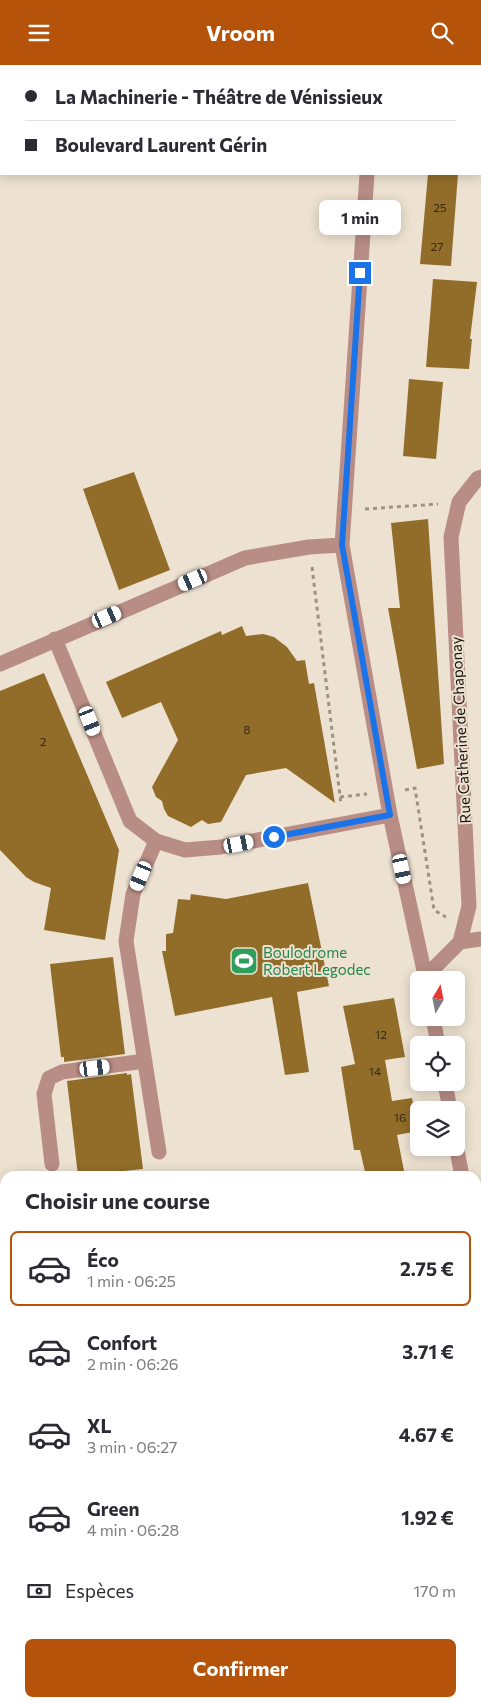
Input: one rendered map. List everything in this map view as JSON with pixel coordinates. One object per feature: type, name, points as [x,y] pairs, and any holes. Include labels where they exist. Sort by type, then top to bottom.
[{"type":"street","points":[[367,175],[342,545],[390,815],[423,971]]},
{"type":"street","name":"Rue Catherine de Chaponay","points":[[460,942],[469,905],[450,537],[459,502],[478,478],[481,477]]},
{"type":"street","points":[[0,664],[245,558],[309,547],[342,545]]},
{"type":"street","points":[[55,639],[130,821],[156,841],[184,850],[221,847],[390,815]]},
{"type":"street","points":[[156,841],[133,894],[126,941],[159,1152]]},
{"type":"street","points":[[433,971],[460,942],[481,939]]},
{"type":"street","points":[[52,1164],[44,1094],[49,1078],[62,1072],[145,1061]]},
{"type":"street","points":[[458,1156],[461,1171]]},
{"type":"path","points":[[344,511],[459,502]]},
{"type":"path","points":[[309,547],[340,797]]},
{"type":"building","points":[[428,175],[458,175],[451,266],[420,264]]},
{"type":"building","points":[[433,279],[477,282],[470,339],[472,339],[469,369],[426,367]]},
{"type":"building","points":[[409,379],[443,382],[436,459],[403,456]]},
{"type":"building","points":[[134,472],[170,570],[119,590],[83,489]]},
{"type":"building","points":[[428,519],[444,764],[417,769],[388,608],[400,608],[391,523]]},
{"type":"building","points":[[242,626],[246,636],[263,634],[274,637],[287,647],[297,661],[305,660],[309,684],[314,683],[335,803],[286,768],[246,775],[221,822],[208,824],[202,820],[191,827],[168,816],[162,801],[156,797],[152,787],[178,740],[161,702],[122,718],[106,682],[221,631],[222,635]]},
{"type":"building","points":[[44,673],[119,850],[105,940],[44,930],[51,888],[26,877],[0,850],[0,691]]},
{"type":"building","name":"Boulodrome Robert Legodec","points":[[308,883],[329,986],[297,992],[309,1072],[285,1075],[272,997],[175,1016],[162,951],[166,951],[166,934],[173,933],[178,899],[190,900],[191,894],[226,899]]},
{"type":"building","points":[[113,957],[125,1054],[64,1062],[64,1057],[61,1057],[50,964]]},
{"type":"building","points":[[394,998],[405,1057],[385,1060],[392,1101],[412,1098],[413,1101],[410,1101],[410,1133],[397,1135],[404,1171],[365,1171],[360,1150],[354,1150],[341,1067],[355,1064],[343,1006]]},
{"type":"building","points":[[131,1074],[143,1169],[77,1171],[67,1081]]},
{"type":"place","name":"Boulodrome Robert Legodec","points":[[244,961]]},
{"type":"route","points":[[274,837],[390,815],[342,545],[360,273]]}]
